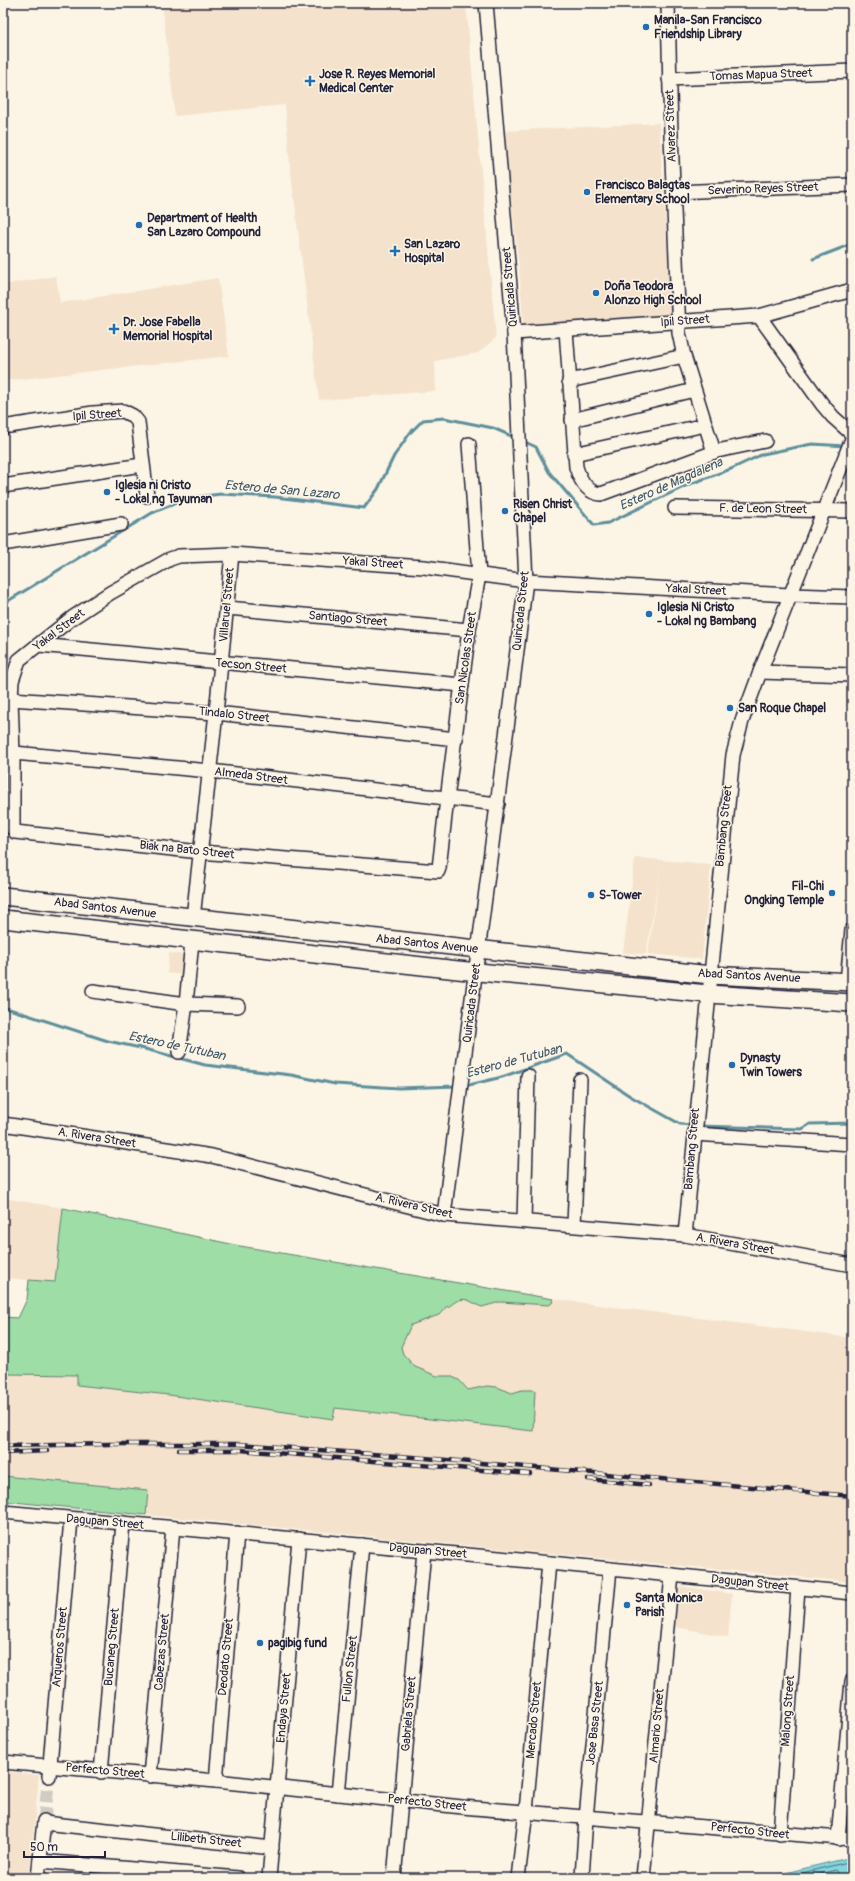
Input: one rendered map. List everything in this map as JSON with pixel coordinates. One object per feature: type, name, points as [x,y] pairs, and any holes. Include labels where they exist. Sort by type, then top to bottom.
[{"type":"main road","name":"Abad Santos Avenue","points":[[3,896],[710,975],[849,982]]},
{"type":"main road","name":"Abad Santos Avenue","points":[[3,919],[476,971],[708,994],[852,1003]]},
{"type":"street","name":"Quiricada Street","points":[[444,1215],[526,581],[514,333],[486,3]]},
{"type":"street","name":"Alvarez Street","points":[[668,3],[669,78],[680,333],[684,356],[714,452]]},
{"type":"street","name":"Tomas Mapua Street","points":[[669,78],[852,71]]},
{"type":"street","name":"Severino Reyes Street","points":[[674,192],[852,185]]},
{"type":"street","name":"Ipil Street","points":[[514,333],[759,316],[852,290]]},
{"type":"street","points":[[759,316],[822,404],[852,434]]},
{"type":"street","points":[[566,330],[574,454],[579,477],[593,494],[601,494],[714,452],[765,441]]},
{"type":"street","points":[[569,381],[684,356]]},
{"type":"street","points":[[572,420],[694,390]]},
{"type":"street","name":"Ipil Street","points":[[3,427],[123,411],[133,416],[138,422],[147,496]]},
{"type":"street","points":[[574,454],[705,425]]},
{"type":"street","name":"Bambang Street","points":[[685,1235],[694,1127],[732,755],[742,721],[760,672],[852,439]]},
{"type":"street","name":"San Nicolas Street","points":[[438,872],[440,868],[447,798],[456,739],[469,630],[479,574],[468,444]]},
{"type":"street","points":[[3,486],[142,464]]},
{"type":"street","name":"F. de Leon Street","points":[[675,508],[852,511]]},
{"type":"street","points":[[3,544],[121,524]]},
{"type":"street","name":"Yakal Street","points":[[8,752],[12,681],[19,660],[72,618],[110,592],[170,559],[179,556],[232,554],[424,567],[526,581],[852,597]]},
{"type":"street","name":"Villaruel Street","points":[[193,918],[210,771],[232,554]]},
{"type":"street","name":"Santiago Street","points":[[227,608],[469,630]]},
{"type":"street","name":"Tecson Street","points":[[39,645],[462,685]]},
{"type":"street","points":[[760,672],[852,675]]},
{"type":"street","name":"Tindalo Street","points":[[11,699],[216,713],[456,739]]},
{"type":"street","name":"Almeda Street","points":[[8,752],[210,771],[498,804]]},
{"type":"street","name":"Biak na Bato Street","points":[[8,752],[14,829],[16,832],[200,852],[438,872]]},
{"type":"street","points":[[849,982],[852,930]]},
{"type":"street","points":[[179,1052],[186,1004],[192,940]]},
{"type":"street","points":[[93,991],[186,1004],[238,1006]]},
{"type":"street","points":[[524,1221],[528,1076]]},
{"type":"street","points":[[574,1225],[580,1080]]},
{"type":"street","name":"A. Rivera Street","points":[[3,1124],[212,1156],[444,1215],[685,1235],[852,1266]]},
{"type":"street","points":[[694,1127],[852,1144]]},
{"type":"street","name":"Dagupan Street","points":[[3,1512],[237,1533],[852,1593]]},
{"type":"street","name":"Arqueros Street","points":[[50,1771],[71,1519]]},
{"type":"street","name":"Bucaneg Street","points":[[101,1772],[123,1523]]},
{"type":"street","name":"Cabezas Street","points":[[150,1776],[173,1528]]},
{"type":"street","name":"Deodato Street","points":[[216,1781],[237,1533]]},
{"type":"street","name":"Endaya Street","points":[[269,1878],[299,1539]]},
{"type":"street","name":"Fullon Street","points":[[338,1794],[362,1545]]},
{"type":"street","name":"Gabriela Street","points":[[394,1878],[424,1551]]},
{"type":"street","name":"Mercado Street","points":[[518,1878],[526,1811],[549,1563]]},
{"type":"street","name":"Jose Basa Street","points":[[582,1877],[586,1818],[610,1569]]},
{"type":"street","name":"Almario Street","points":[[643,1878],[672,1575]]},
{"type":"street","name":"Malong Street","points":[[780,1834],[798,1588]]},
{"type":"street","points":[[838,1839],[852,1681]]},
{"type":"street","name":"Perfecto Street","points":[[3,1762],[50,1771],[101,1772],[216,1781],[462,1807],[526,1811],[586,1818],[852,1839]]},
{"type":"street","name":"Lilibeth Street","points":[[40,1861],[44,1822],[272,1848]]},
{"type":"street","points":[[38,1878],[40,1861],[238,1878]]},
{"type":"shaded area","points":[[162,3],[466,3],[496,338],[478,353],[435,361],[436,391],[319,400],[290,165],[285,105],[175,116]]},
{"type":"shaded area","name":"Francisco Balagtas Elementary School","points":[[659,123],[672,318],[524,331],[519,268],[504,131]]},
{"type":"shaded area","name":"Dr. Jose Fabella Memorial Hospital","points":[[56,276],[60,303],[218,278],[229,356],[3,381],[3,285]]},
{"type":"shaded area","points":[[635,858],[711,864],[702,959],[648,954],[661,865],[646,954],[623,953]]},
{"type":"shaded area","points":[[169,953],[188,955],[185,975],[167,973]]},
{"type":"shaded area","points":[[3,1198],[63,1208],[55,1282],[3,1278]]},
{"type":"shaded area","points":[[401,1273],[568,1301],[852,1338],[852,1582],[146,1515],[148,1490],[3,1476],[3,1419],[5,1419],[6,1374],[77,1375],[77,1385],[169,1395],[333,1419],[334,1408]]},
{"type":"shaded area","points":[[680,1586],[732,1594],[728,1637],[675,1627]]},
{"type":"shaded area","points":[[3,1771],[39,1775],[29,1878],[3,1878]]},
{"type":"green space","points":[[63,1208],[240,1246],[553,1299],[552,1303],[549,1305],[500,1302],[482,1307],[464,1299],[446,1307],[439,1315],[411,1325],[401,1347],[403,1354],[415,1367],[437,1376],[450,1376],[459,1380],[468,1390],[487,1386],[497,1387],[512,1393],[522,1390],[535,1390],[533,1431],[335,1408],[333,1419],[169,1395],[77,1385],[77,1375],[6,1374],[5,1419],[3,1419],[3,1317],[18,1318],[27,1299],[29,1280],[55,1282]]},
{"type":"green space","points":[[3,1476],[148,1490],[146,1515],[3,1501]]},
{"type":"water","points":[[852,1857],[852,1875],[839,1878],[764,1878]]},
{"type":"waterway","name":"Estero de San Lazaro","points":[[813,259],[852,244]]},
{"type":"waterway","name":"Estero de San Lazaro","points":[[3,604],[152,513],[188,498],[221,494],[275,497],[364,508],[378,489],[394,456],[410,433],[423,420],[444,418],[493,428],[516,438]]},
{"type":"waterway","name":"Estero de Magdalena","points":[[523,441],[536,447],[549,472],[594,525],[608,523],[690,484],[731,469],[763,454],[812,444],[846,446]]},
{"type":"waterway","name":"Estero de Tutuban","points":[[3,1007],[108,1041],[205,1065],[291,1075],[335,1084],[399,1088],[457,1086]]},
{"type":"waterway","name":"Estero de Tutuban","points":[[465,1086],[502,1077],[567,1054],[630,1096],[680,1124],[692,1125]]},
{"type":"waterway","name":"Estero de Tutuban","points":[[699,1126],[802,1129],[810,1124],[852,1123]]},
{"type":"tunnel","points":[[44,1821],[49,1776]]},
{"type":"railway","points":[[3,1446],[239,1444],[425,1458],[852,1496]]},
{"type":"railway","points":[[179,1450],[240,1450],[530,1474]]},
{"type":"railway","points":[[3,1453],[47,1451]]},
{"type":"railway","points":[[588,1479],[649,1485]]},
{"type":"place","name":"Manila-San Francisco Friendship Library","points":[[646,27]]},
{"type":"place","name":"Jose R. Reyes Memorial Medical Center","points":[[310,81]]},
{"type":"place","name":"Francisco Balagtas Elementary School","points":[[587,192]]},
{"type":"place","name":"Department of Health San Lazaro Compound","points":[[139,225]]},
{"type":"place","name":"San Lazaro Hospital","points":[[395,251]]},
{"type":"place","name":"Doña Teodora Alonzo High School","points":[[596,293]]},
{"type":"place","name":"Dr. Jose Fabella Memorial Hospital","points":[[114,329]]},
{"type":"place","name":"Iglesia ni Cristo - Lokal ng Tayuman","points":[[107,492]]},
{"type":"place","name":"Risen Christ Chapel","points":[[505,511]]},
{"type":"place","name":"Iglesia Ni Cristo - Lokal ng Bambang","points":[[649,614]]},
{"type":"place","name":"San Roque Chapel","points":[[730,708]]},
{"type":"place","name":"Fil-Chi Ongking Temple","points":[[832,893]]},
{"type":"place","name":"S-Tower","points":[[591,895]]},
{"type":"place","name":"Dynasty Twin Towers","points":[[732,1065]]},
{"type":"place","name":"Santa Monica Parish","points":[[627,1605]]},
{"type":"place","name":"pagibig fund","points":[[260,1643]]}]
